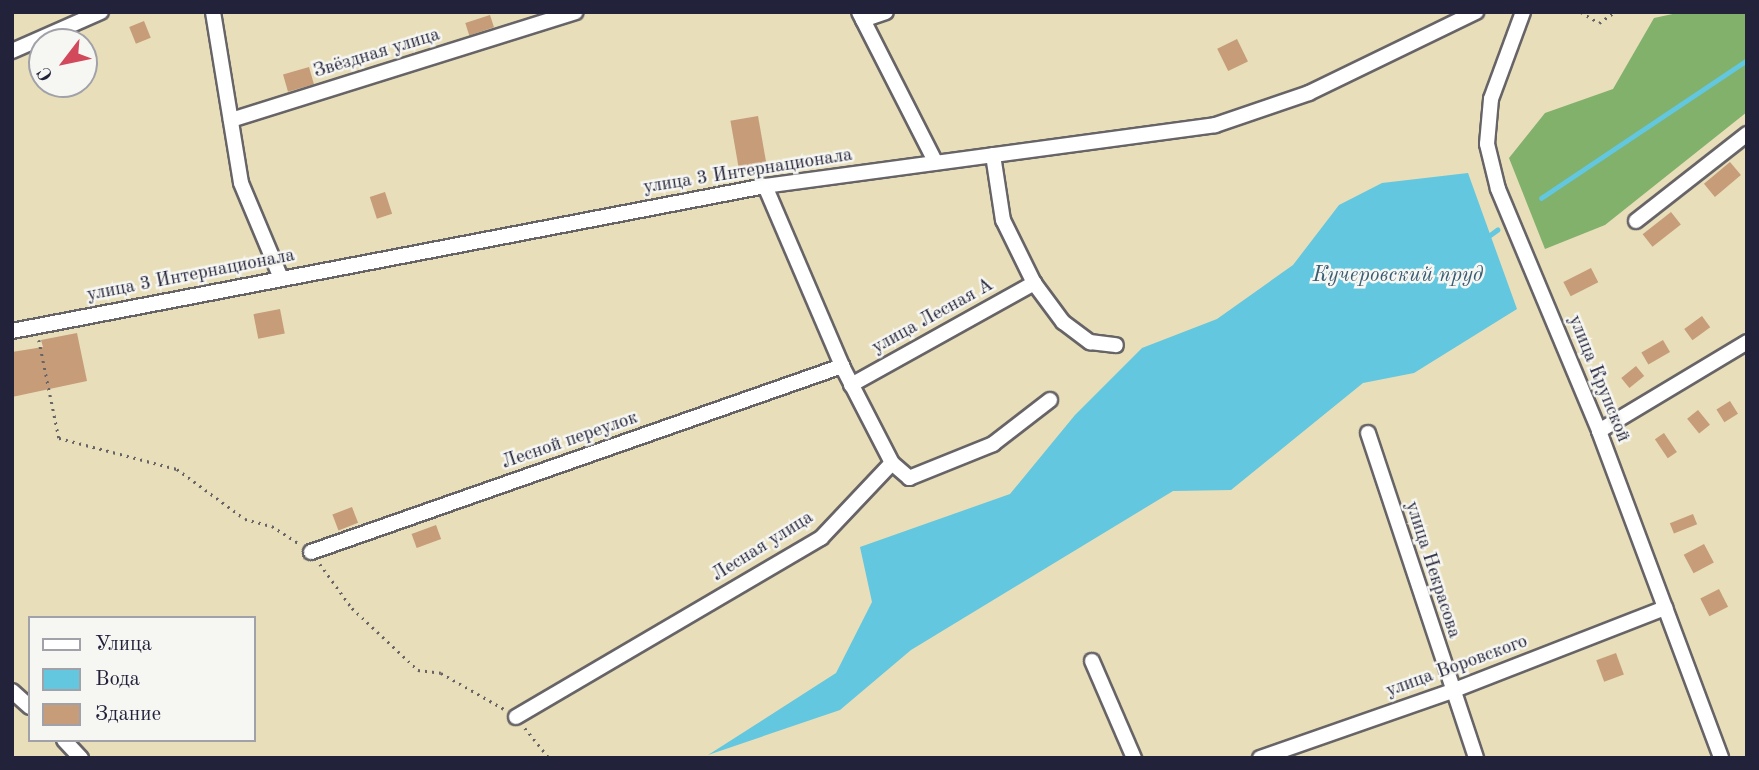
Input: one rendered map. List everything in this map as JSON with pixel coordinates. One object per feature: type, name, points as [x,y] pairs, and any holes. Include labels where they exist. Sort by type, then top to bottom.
[{"type":"street","points":[[12,51],[101,12]]},
{"type":"street","points":[[213,12],[241,183],[281,278]]},
{"type":"street","name":"Звёздная улица","points":[[231,120],[575,12]]},
{"type":"street","points":[[886,12],[861,16],[936,163]]},
{"type":"street","name":"улица 3 Интернационала","points":[[12,331],[765,186],[1214,125],[1309,93],[1476,12]]},
{"type":"street","name":"улица Крупской","points":[[1523,12],[1491,99],[1487,144],[1498,188],[1599,431],[1721,758]]},
{"type":"street","points":[[1636,220],[1747,134]]},
{"type":"street","points":[[993,155],[1003,220],[1034,283],[1063,322],[1090,342],[1116,345]]},
{"type":"street","points":[[765,186],[851,385],[892,463],[909,478],[993,444],[1050,400]]},
{"type":"street","name":"улица Лесная А","points":[[851,385],[1034,283]]},
{"type":"street","points":[[1599,431],[1747,342]]},
{"type":"street","name":"Лесной переулок","points":[[311,552],[842,366]]},
{"type":"street","name":"улица Некрасова","points":[[1368,433],[1476,758]]},
{"type":"street","name":"Лесная улица","points":[[516,717],[821,538],[892,463]]},
{"type":"street","name":"улица Воровского","points":[[1260,758],[1452,691],[1665,608]]},
{"type":"street","points":[[1092,661],[1134,758]]},
{"type":"street","points":[[12,691],[28,706]]},
{"type":"street","points":[[66,742],[81,758]]},
{"type":"path","points":[[1581,12],[1599,23],[1615,12]]},
{"type":"path","points":[[36,326],[59,438],[177,469],[245,519],[272,526],[311,552],[352,608],[418,670],[441,673],[516,717],[549,758]]},
{"type":"green space","points":[[1682,12],[1747,12],[1747,112],[1605,225],[1545,249],[1509,158],[1545,113],[1613,89],[1654,18]]},
{"type":"water","name":"Кучеровский пруд","points":[[1468,173],[1517,309],[1414,373],[1363,383],[1231,490],[1173,491],[911,650],[840,710],[708,755],[836,673],[872,602],[860,547],[1010,494],[1075,415],[1142,348],[1217,319],[1293,265],[1339,205],[1382,183]]},
{"type":"building","points":[[490,15],[494,27],[469,35],[465,23]]},
{"type":"building","points":[[144,21],[151,38],[136,44],[129,27]]},
{"type":"building","points":[[1237,39],[1248,61],[1228,71],[1217,49]]},
{"type":"building","points":[[309,67],[314,84],[288,92],[283,74]]},
{"type":"building","points":[[758,116],[766,163],[739,168],[730,121]]},
{"type":"building","points":[[1730,162],[1741,175],[1715,197],[1704,184]]},
{"type":"building","points":[[385,192],[392,214],[377,219],[370,197]]},
{"type":"building","points":[[1671,212],[1681,225],[1652,247],[1643,234]]},
{"type":"building","points":[[1591,268],[1598,282],[1571,296],[1563,282]]},
{"type":"building","points":[[280,309],[285,334],[258,339],[253,314]]},
{"type":"building","points":[[1702,316],[1710,327],[1692,340],[1684,329]]},
{"type":"building","points":[[77,333],[87,381],[12,397],[12,352],[43,347],[41,340]]},
{"type":"building","points":[[1663,340],[1670,352],[1648,365],[1641,352]]},
{"type":"building","points":[[1636,366],[1644,376],[1629,388],[1621,378]]},
{"type":"building","points":[[1730,401],[1738,414],[1724,422],[1716,409]]},
{"type":"building","points":[[1698,410],[1710,425],[1699,434],[1687,419]]},
{"type":"building","points":[[1664,433],[1677,452],[1668,458],[1655,439]]},
{"type":"building","points":[[352,507],[358,523],[338,530],[332,515]]},
{"type":"building","points":[[1693,514],[1697,524],[1674,534],[1670,523]]},
{"type":"building","points":[[436,525],[441,539],[417,548],[412,534]]},
{"type":"building","points":[[1704,544],[1714,563],[1694,573],[1684,555]]},
{"type":"building","points":[[1719,589],[1728,607],[1709,616],[1700,599]]},
{"type":"building","points":[[1616,653],[1624,675],[1604,682],[1596,660]]},
{"type":"waterway","points":[[1541,198],[1747,60]]},
{"type":"waterway","points":[[1490,235],[1497,230]]}]
